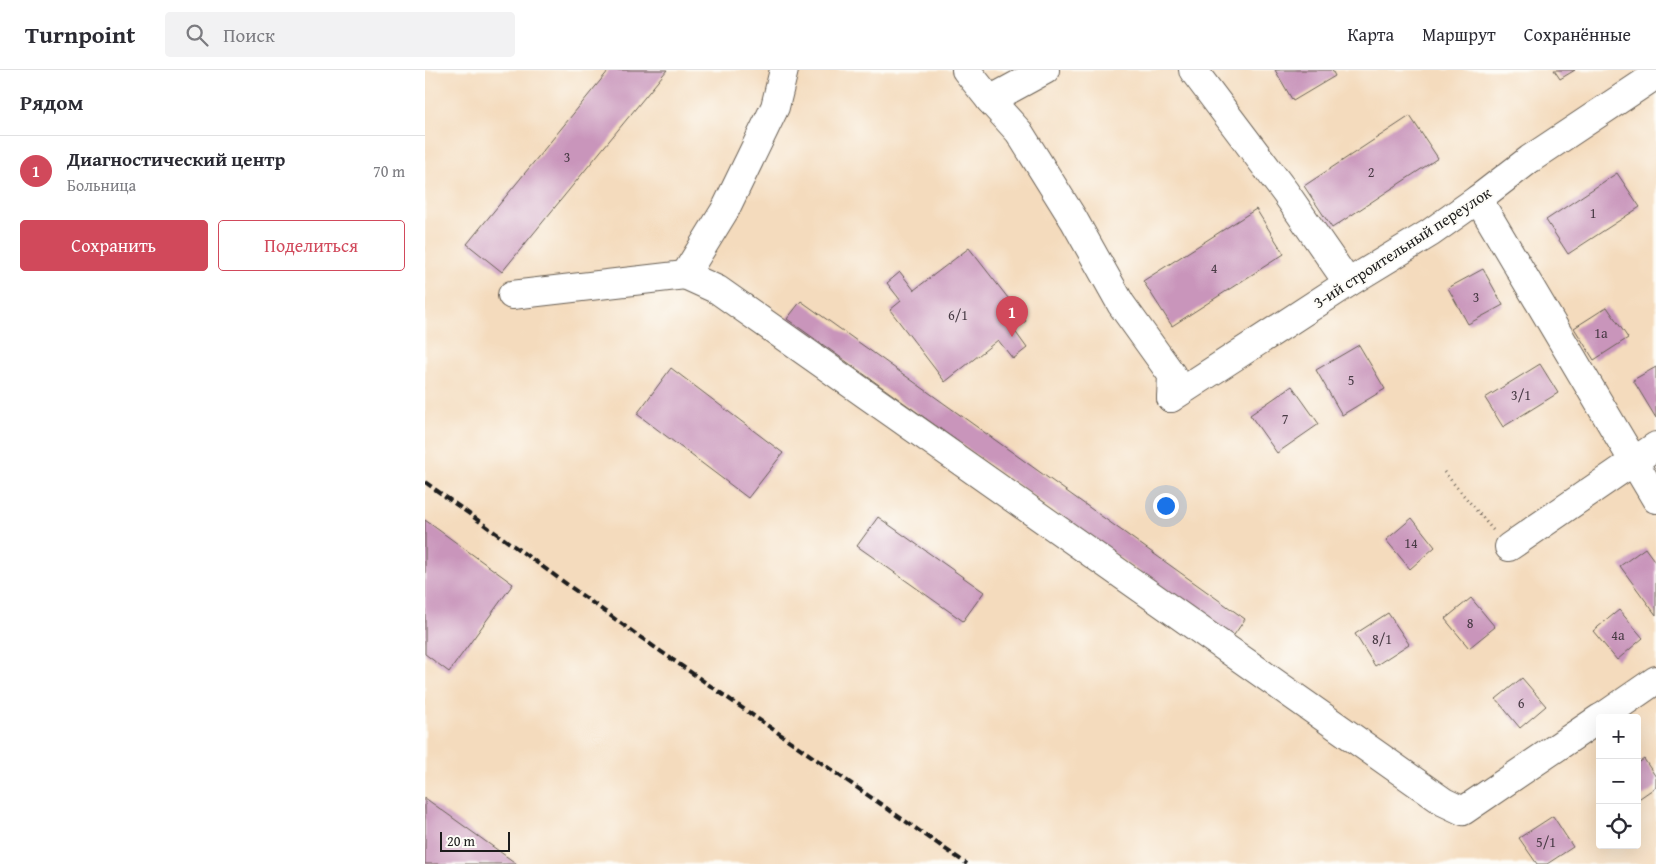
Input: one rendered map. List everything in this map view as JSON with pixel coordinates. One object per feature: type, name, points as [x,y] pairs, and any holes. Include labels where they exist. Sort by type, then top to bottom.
[{"type":"street","points":[[685,275],[725,210],[771,116],[784,70]]},
{"type":"street","points":[[966,70],[990,100],[1045,70]]},
{"type":"street","points":[[1193,70],[1285,192],[1348,283]]},
{"type":"street","name":"3-ий строительный переулок","points":[[990,100],[1019,132],[1074,220],[1121,304],[1172,375],[1171,398],[1348,283],[1430,233],[1530,159],[1656,75]]},
{"type":"street","points":[[1478,199],[1656,499]]},
{"type":"street","points":[[512,295],[685,275],[718,290],[1444,802],[1463,811],[1596,721]]},
{"type":"street","points":[[1509,547],[1656,446]]},
{"type":"street","points":[[1606,714],[1656,680]]},
{"type":"path","points":[[1444,472],[1481,517],[1509,547]]},
{"type":"building","points":[[609,70],[667,70],[502,272],[467,244]]},
{"type":"building","points":[[1275,70],[1332,70],[1335,76],[1293,101]]},
{"type":"building","points":[[1554,70],[1575,70],[1560,79]]},
{"type":"building","points":[[1410,116],[1438,158],[1332,228],[1304,186]]},
{"type":"building","points":[[1617,173],[1640,207],[1568,254],[1546,220]]},
{"type":"building","points":[[1256,209],[1284,254],[1172,326],[1143,281]]},
{"type":"building","points":[[969,248],[1026,321],[1014,330],[1027,348],[1013,359],[998,340],[945,382],[890,310],[901,301],[887,283],[900,272],[914,290]]},
{"type":"building","points":[[1483,269],[1503,305],[1468,324],[1448,288]]},
{"type":"building","points":[[801,301],[1245,619],[1232,638],[787,319]]},
{"type":"building","points":[[1607,307],[1628,338],[1594,360],[1574,328]]},
{"type":"building","points":[[1359,345],[1385,389],[1342,415],[1316,370]]},
{"type":"building","points":[[1540,364],[1558,393],[1503,427],[1485,398]]},
{"type":"building","points":[[1656,367],[1656,418],[1633,380]]},
{"type":"building","points":[[671,368],[783,453],[748,498],[637,414]]},
{"type":"building","points":[[1292,386],[1319,424],[1277,453],[1250,415]]},
{"type":"building","points":[[878,517],[984,592],[963,621],[857,546]]},
{"type":"building","points":[[1412,518],[1435,547],[1410,569],[1386,540]]},
{"type":"building","points":[[425,520],[513,584],[449,672],[425,654]]},
{"type":"building","points":[[1645,548],[1656,563],[1656,615],[1620,566]]},
{"type":"building","points":[[1471,598],[1495,627],[1469,648],[1445,619]]},
{"type":"building","points":[[1619,610],[1643,638],[1617,660],[1593,631]]},
{"type":"building","points":[[1388,613],[1409,644],[1375,666],[1355,634]]},
{"type":"building","points":[[1522,678],[1546,706],[1520,728],[1496,699]]},
{"type":"building","points":[[1644,759],[1656,777],[1656,787],[1641,797],[1641,761]]},
{"type":"building","points":[[425,798],[517,864],[425,864]]},
{"type":"building","points":[[1553,816],[1573,847],[1547,864],[1537,864],[1519,838]]},
{"type":"railway","points":[[425,482],[640,637],[967,864]]},
{"type":"place","name":"Диагностический центр","points":[[1012,337]]}]
